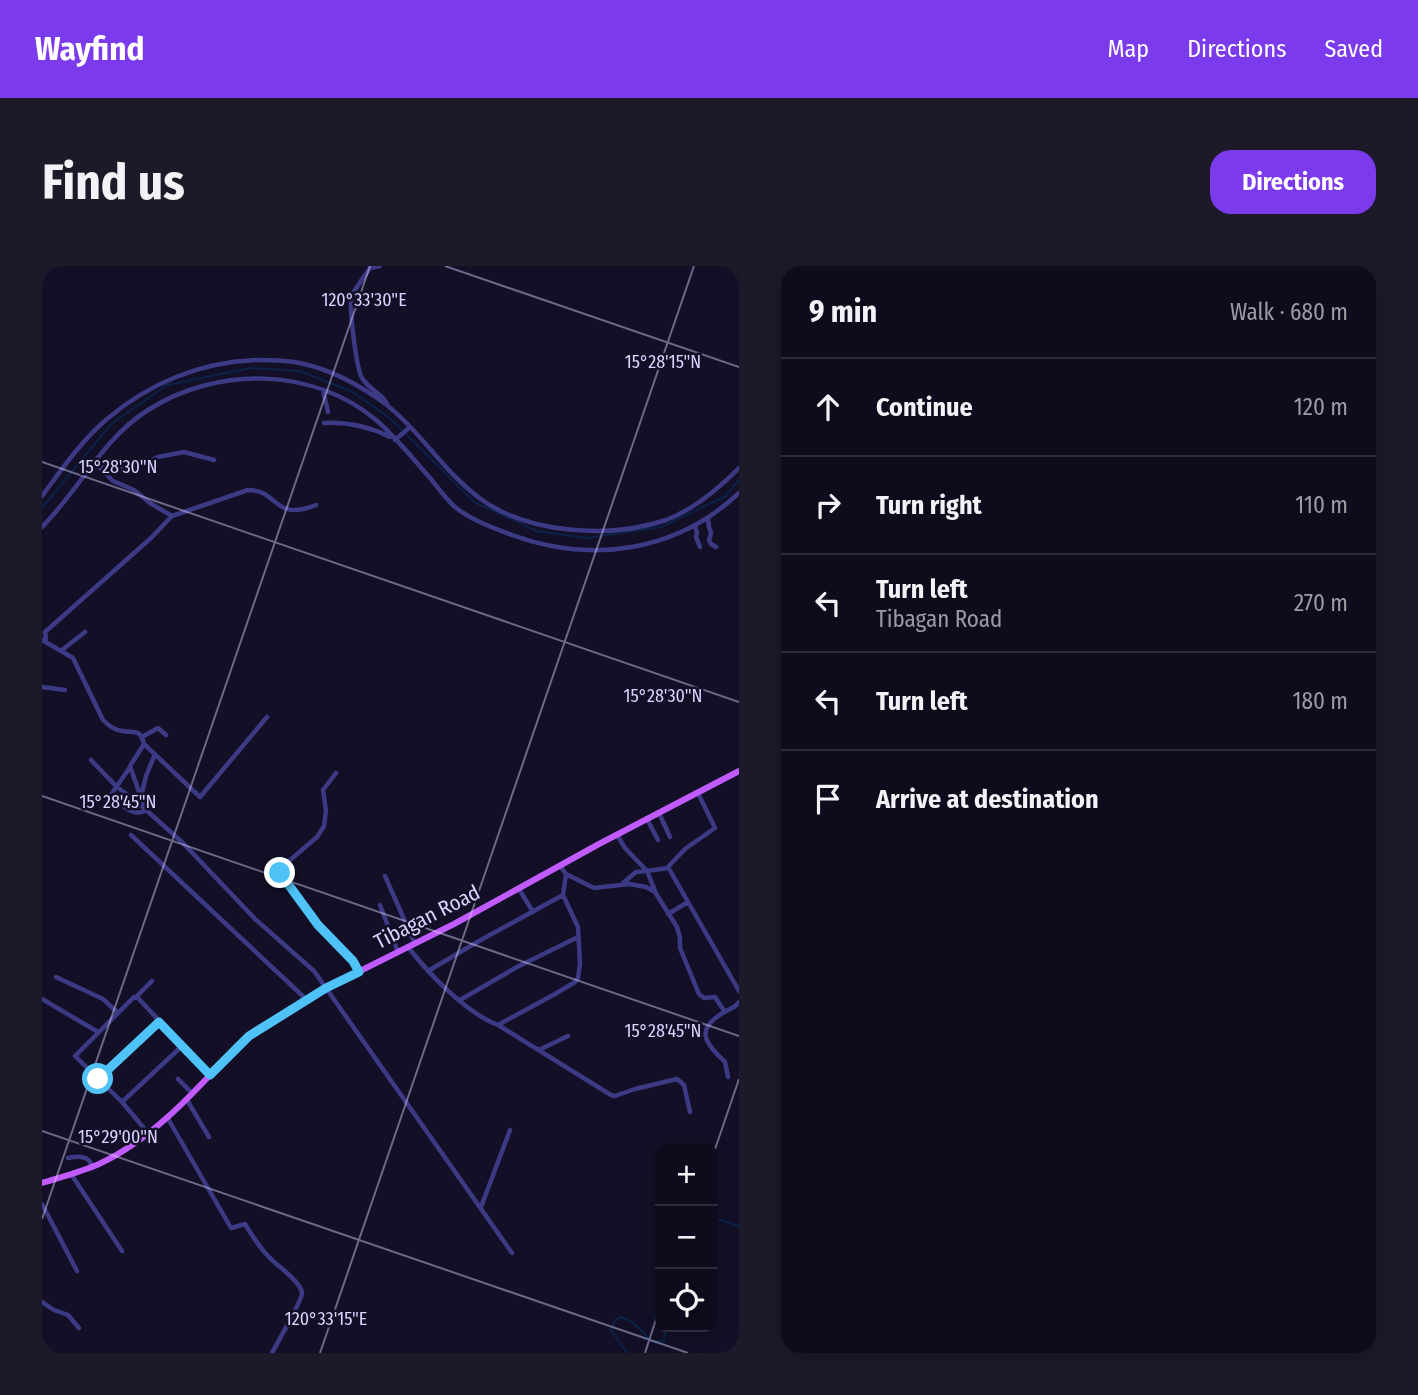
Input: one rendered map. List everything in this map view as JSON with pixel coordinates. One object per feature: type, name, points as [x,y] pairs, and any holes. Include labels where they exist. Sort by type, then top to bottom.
[{"type":"main road","name":"Tibagan Road","points":[[42,1183],[92,1167],[132,1146],[167,1117],[249,1036],[326,988],[411,946],[739,771]]},
{"type":"street","points":[[380,266],[370,268],[352,295],[352,327],[360,375],[384,397],[388,407]]},
{"type":"street","points":[[42,496],[85,441],[119,409],[156,386],[185,373],[233,361],[271,360],[307,365],[353,383],[388,407],[478,497],[517,517],[565,530],[625,529],[666,519],[695,505],[739,468]]},
{"type":"street","points":[[42,527],[109,442],[136,418],[192,388],[216,382],[254,378],[297,382],[349,402],[396,438],[454,506],[502,531],[547,546],[618,550],[650,543],[708,519],[739,493]]},
{"type":"street","points":[[323,390],[328,412]]},
{"type":"street","points":[[324,423],[346,423],[396,438]]},
{"type":"street","points":[[396,438],[409,428]]},
{"type":"street","points":[[94,462],[116,470],[134,468],[158,457],[184,452],[214,460]]},
{"type":"street","points":[[94,462],[113,481],[134,490],[172,516]]},
{"type":"street","points":[[267,717],[201,797],[198,797],[144,744],[138,733],[111,728],[103,720],[76,661],[44,640],[45,632],[172,516],[248,490],[260,491],[279,506],[290,510],[316,505]]},
{"type":"street","points":[[708,519],[711,533],[709,540],[716,547]]},
{"type":"street","points":[[695,526],[701,547]]},
{"type":"street","points":[[62,650],[85,632]]},
{"type":"street","points":[[42,687],[65,690]]},
{"type":"street","points":[[142,737],[158,728],[166,735]]},
{"type":"street","points":[[144,744],[111,795],[135,813],[140,814],[146,810]]},
{"type":"street","points":[[141,798],[155,754]]},
{"type":"street","points":[[91,760],[116,786],[183,843],[255,919],[309,965],[512,1253]]},
{"type":"street","points":[[130,766],[146,810]]},
{"type":"street","points":[[336,773],[323,790],[326,811],[321,830],[282,867],[280,873],[318,925],[353,961],[359,972]]},
{"type":"street","points":[[619,885],[636,872],[668,868],[685,849],[715,828],[698,793]]},
{"type":"street","points":[[659,813],[670,837]]},
{"type":"street","points":[[647,819],[658,840]]},
{"type":"street","points":[[131,835],[307,1000]]},
{"type":"street","points":[[617,835],[625,848],[647,871],[655,892],[677,927],[685,964],[699,994],[704,998],[715,998],[725,1012]]},
{"type":"street","points":[[560,866],[566,874],[594,888],[638,885],[655,892]]},
{"type":"street","points":[[668,868],[739,991]]},
{"type":"street","points":[[498,1025],[577,980],[580,964],[576,922],[562,895],[566,874]]},
{"type":"street","points":[[385,876],[411,946],[437,981],[460,1000],[482,1017],[614,1096],[677,1079],[684,1085],[690,1112]]},
{"type":"street","points":[[519,889],[533,912]]},
{"type":"street","points":[[428,971],[562,895]]},
{"type":"street","points":[[668,914],[688,902]]},
{"type":"street","points":[[380,905],[398,952]]},
{"type":"street","points":[[460,1000],[517,967],[578,937]]},
{"type":"street","points":[[56,977],[103,999],[118,1013]]},
{"type":"street","points":[[148,1133],[122,1102],[75,1056],[152,981]]},
{"type":"street","points":[[136,997],[210,1075]]},
{"type":"street","points":[[42,999],[98,1032]]},
{"type":"street","points":[[728,1077],[726,1062],[712,1050],[705,1036],[707,1027],[739,1002]]},
{"type":"street","points":[[98,1079],[159,1022]]},
{"type":"street","points":[[538,1050],[568,1036]]},
{"type":"street","points":[[122,1102],[182,1046]]},
{"type":"street","points":[[178,1079],[209,1137]]},
{"type":"street","points":[[167,1117],[231,1228],[245,1224],[267,1255],[290,1275],[301,1290],[302,1294],[272,1353]]},
{"type":"street","points":[[480,1208],[510,1130]]},
{"type":"street","points":[[68,1158],[88,1159],[92,1167]]},
{"type":"street","points":[[71,1174],[122,1251]]},
{"type":"street","points":[[42,1204],[77,1271]]},
{"type":"street","points":[[42,1302],[68,1315],[79,1328]]},
{"type":"waterway","points":[[42,508],[111,424],[167,385],[251,368],[300,371],[353,392],[391,419],[474,502],[537,531],[587,538],[661,527],[726,496],[739,479]]},
{"type":"waterway","points":[[718,1221],[739,1226]]},
{"type":"waterway","points":[[627,1353],[611,1330],[615,1320],[621,1317],[634,1323],[652,1342],[664,1341],[664,1332]]},
{"type":"route","points":[[98,1079],[159,1022],[210,1075],[249,1036],[326,988],[359,972],[353,961],[318,925],[280,873]]}]
